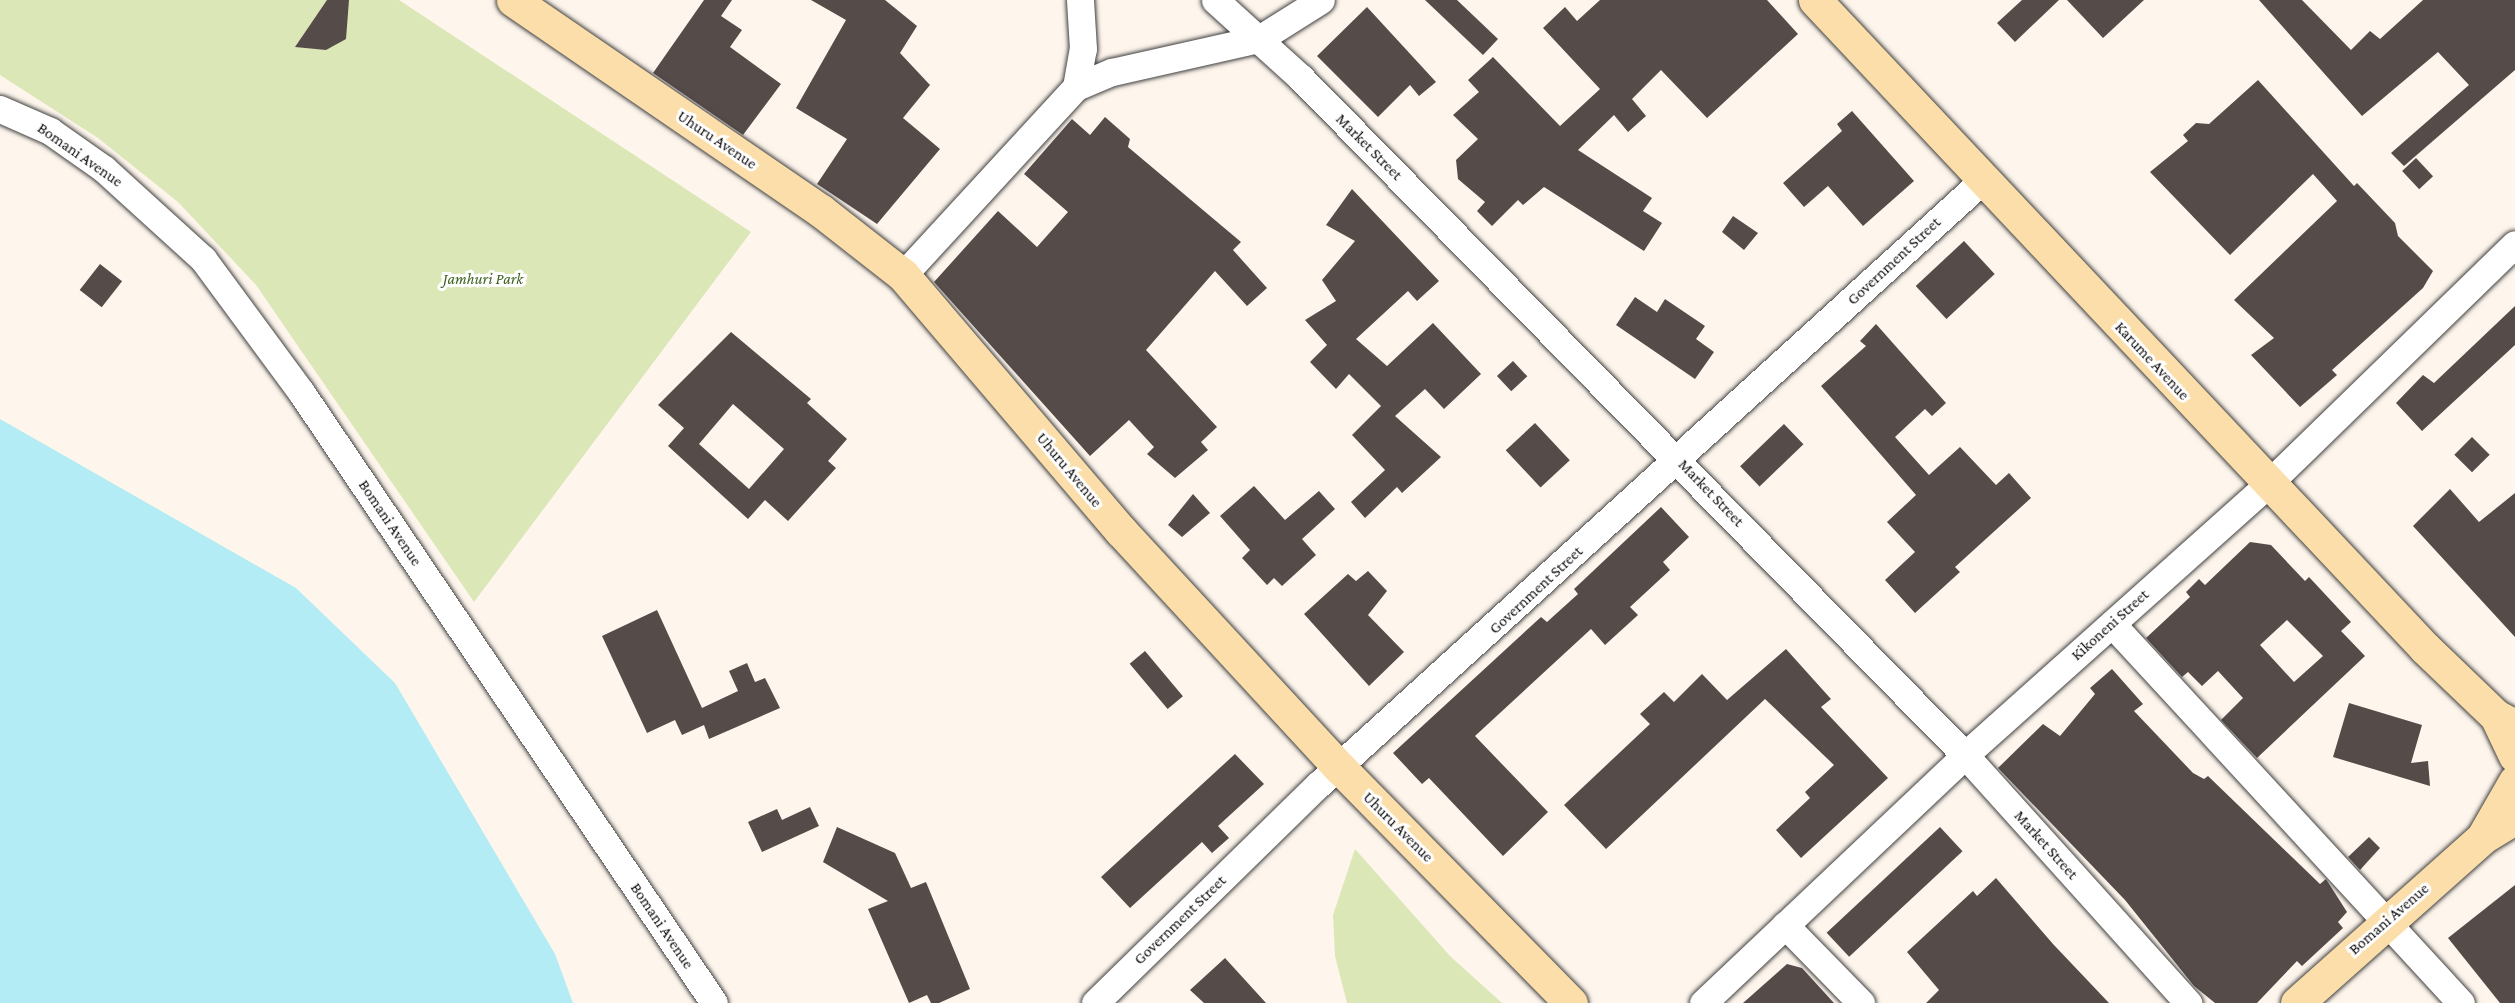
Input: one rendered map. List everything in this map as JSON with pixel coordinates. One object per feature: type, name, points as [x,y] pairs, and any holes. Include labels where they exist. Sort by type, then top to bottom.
[{"type":"street","name":"Uhuru Avenue","points":[[513,0],[821,211],[903,275],[1121,531],[1341,769],[1571,1003]]},
{"type":"street","points":[[1077,87],[1083,49],[1080,0]]},
{"type":"street","name":"Market Street","points":[[1215,0],[1259,39],[1678,459],[1965,755],[2188,1003]]},
{"type":"street","points":[[903,275],[1077,87],[1112,72],[1259,39],[1321,0]]},
{"type":"street","name":"Karume Avenue","points":[[1822,3],[1982,181],[2268,484],[2505,721],[2515,756]]},
{"type":"street","name":"Bomani Avenue","points":[[0,109],[19,114],[104,169],[203,259],[308,402],[714,1003]]},
{"type":"street","name":"Government Street","points":[[1095,1003],[1319,784],[1341,769],[1982,181]]},
{"type":"street","name":"Kikoneni Street","points":[[1703,1003],[1965,755],[2268,484],[2515,244]]},
{"type":"street","points":[[2112,624],[2383,922],[2461,1003]]},
{"type":"street","points":[[2483,837],[2515,781]]},
{"type":"street","points":[[2483,837],[2515,818]]},
{"type":"street","name":"Bomani Avenue","points":[[2297,1003],[2383,922],[2483,837]]},
{"type":"street","points":[[1785,925],[1861,1003]]},
{"type":"green space","name":"Jamhuri Park","points":[[0,0],[399,0],[751,232],[474,602],[256,285],[178,202],[98,138],[0,75]]},
{"type":"green space","points":[[1355,849],[1450,956],[1502,1003],[1347,1003],[1335,956],[1333,915]]},
{"type":"water","points":[[0,419],[296,588],[395,683],[555,954],[573,1003],[0,1003]]},
{"type":"building","points":[[327,0],[349,0],[346,39],[326,50],[295,47]]},
{"type":"building","points":[[704,0],[732,0],[721,16],[742,30],[730,47],[781,84],[743,135],[653,73]]},
{"type":"building","points":[[811,0],[885,0],[917,26],[900,53],[930,85],[903,118],[940,149],[877,224],[817,184],[847,139],[796,108],[846,20]]},
{"type":"building","points":[[1425,0],[1457,0],[1498,39],[1483,55]]},
{"type":"building","points":[[1600,0],[1767,0],[1798,34],[1707,118],[1661,70],[1632,99],[1646,116],[1628,132],[1614,115],[1578,150],[1652,198],[1643,211],[1662,223],[1644,251],[1544,187],[1523,205],[1518,200],[1492,226],[1477,211],[1485,202],[1458,179],[1456,160],[1478,139],[1453,115],[1479,92],[1468,80],[1493,57],[1560,126],[1600,89],[1543,28],[1565,7],[1577,21]]},
{"type":"building","points":[[2022,0],[2059,0],[2015,42],[1997,23]]},
{"type":"building","points":[[2067,0],[2144,0],[2103,38]]},
{"type":"building","points":[[2259,0],[2302,0],[2351,50],[2370,31],[2380,39],[2423,0],[2515,0],[2515,70],[2404,166],[2391,153],[2469,85],[2438,52],[2362,116]]},
{"type":"building","points":[[1367,7],[1436,82],[1419,96],[1410,85],[1378,117],[1317,56]]},
{"type":"building","points":[[2258,80],[2354,186],[2357,183],[2395,223],[2398,236],[2433,271],[2423,288],[2332,370],[2337,375],[2300,407],[2251,355],[2274,338],[2234,300],[2337,201],[2313,174],[2230,255],[2150,172],[2188,141],[2183,135],[2196,123],[2209,124]]},
{"type":"building","points":[[1852,111],[1914,181],[1863,226],[1828,186],[1804,207],[1783,183],[1842,131],[1837,124]]},
{"type":"building","points":[[1105,117],[1130,139],[1128,147],[1241,242],[1233,250],[1267,288],[1247,306],[1215,271],[1146,350],[1217,427],[1201,442],[1208,450],[1175,478],[1147,454],[1154,447],[1129,420],[1090,456],[934,282],[998,211],[1037,247],[1068,212],[1024,174],[1072,119],[1090,135]]},
{"type":"building","points":[[2416,158],[2433,176],[2419,189],[2402,171]]},
{"type":"building","points":[[1352,189],[1439,281],[1417,301],[1408,291],[1356,339],[1387,366],[1433,323],[1481,374],[1444,409],[1425,389],[1395,416],[1441,457],[1402,493],[1397,487],[1365,518],[1351,502],[1385,470],[1352,435],[1381,406],[1349,374],[1336,389],[1310,362],[1327,345],[1305,320],[1336,301],[1322,280],[1355,241],[1326,225]]},
{"type":"building","points":[[1733,216],[1758,233],[1744,250],[1722,232]]},
{"type":"building","points":[[1964,241],[1995,274],[1946,319],[1916,286]]},
{"type":"building","points":[[100,264],[122,281],[102,307],[80,290]]},
{"type":"building","points":[[1635,297],[1657,312],[1665,299],[1705,326],[1696,339],[1714,352],[1695,379],[1616,325]]},
{"type":"building","points":[[2515,306],[2515,345],[2422,431],[2396,403],[2423,375],[2434,383]]},
{"type":"building","points":[[1876,324],[1946,403],[1932,416],[1925,409],[1895,437],[1929,475],[1960,447],[1996,485],[2009,473],[2031,498],[1955,567],[1960,572],[1915,613],[1885,580],[1915,552],[1887,522],[1916,495],[1821,386],[1866,346],[1860,341]]},
{"type":"building","points":[[731,332],[811,399],[807,403],[847,439],[828,461],[836,468],[788,521],[765,500],[748,519],[668,446],[684,428],[658,405]],"holes":[[[733,404],[784,449],[749,489],[699,444]]]},
{"type":"building","points":[[1513,361],[1527,376],[1511,391],[1497,376]]},
{"type":"building","points":[[1535,423],[1570,460],[1541,488],[1506,450]]},
{"type":"building","points":[[1784,424],[1803,444],[1760,487],[1740,466]]},
{"type":"building","points":[[2472,437],[2490,455],[2472,472],[2454,455]]},
{"type":"building","points":[[1254,486],[1285,520],[1319,491],[1335,509],[1302,539],[1316,555],[1282,586],[1274,578],[1267,585],[1242,558],[1250,550],[1220,516]]},
{"type":"building","points":[[2450,489],[2479,522],[2515,493],[2515,637],[2413,526]]},
{"type":"building","points":[[1193,494],[1210,513],[1182,537],[1168,525]]},
{"type":"building","points":[[1661,507],[1689,537],[1663,562],[1670,570],[1630,607],[1638,615],[1605,645],[1591,629],[1475,736],[1548,812],[1503,856],[1429,778],[1422,784],[1393,753],[1541,617],[1547,622],[1578,594],[1574,589]]},
{"type":"building","points":[[2250,542],[2271,545],[2305,581],[2309,577],[2351,622],[2341,631],[2365,656],[2257,758],[2221,720],[2243,698],[2218,671],[2202,686],[2188,672],[2182,677],[2146,638],[2190,597],[2186,592],[2199,579],[2205,585]],"holes":[[[2287,620],[2323,656],[2294,682],[2260,645]]]},
{"type":"building","points":[[1368,571],[1387,591],[1368,615],[1404,652],[1369,686],[1304,614],[1348,574],[1356,581]]},
{"type":"building","points":[[657,610],[702,708],[738,691],[729,671],[747,663],[755,682],[765,678],[780,708],[709,739],[704,725],[682,735],[675,720],[647,733],[602,636]]},
{"type":"building","points":[[1786,649],[1831,699],[1821,707],[1888,778],[1801,858],[1776,830],[1810,798],[1805,792],[1834,765],[1765,699],[1606,849],[1564,805],[1650,724],[1640,714],[1664,692],[1674,702],[1702,674],[1727,700]]},
{"type":"building","points":[[1145,651],[1183,696],[1168,709],[1130,664]]},
{"type":"building","points":[[2112,669],[2143,704],[2134,711],[2193,773],[2204,779],[2208,776],[2320,884],[2326,879],[2347,912],[2338,922],[2343,928],[2302,966],[2297,961],[2257,1003],[2215,1003],[2194,986],[2125,900],[1998,768],[2043,724],[2060,736],[2095,694],[2090,688]]},
{"type":"building","points":[[2349,703],[2422,725],[2411,763],[2428,761],[2430,786],[2333,757]]},
{"type":"building","points":[[1235,754],[1264,784],[1218,826],[1229,838],[1212,853],[1202,842],[1130,908],[1101,877]]},
{"type":"building","points":[[810,807],[819,826],[762,852],[748,822],[777,809],[782,820]]},
{"type":"building","points":[[837,827],[895,853],[911,888],[926,882],[970,989],[939,1003],[931,1003],[927,995],[909,1003],[868,909],[888,901],[823,862]]},
{"type":"building","points":[[1940,827],[1963,851],[1849,957],[1827,933]]},
{"type":"building","points":[[2369,837],[2380,848],[2360,870],[2348,857]]},
{"type":"building","points":[[1996,878],[2053,944],[2109,1003],[1926,1003],[1939,990],[1907,952],[1973,891],[1977,896]]},
{"type":"building","points":[[2515,885],[2515,1003],[2500,1003],[2448,938]]},
{"type":"building","points":[[1225,958],[1266,1003],[1204,1003],[1190,990]]},
{"type":"building","points":[[1787,964],[1802,968],[1834,1003],[1743,1003]]}]
